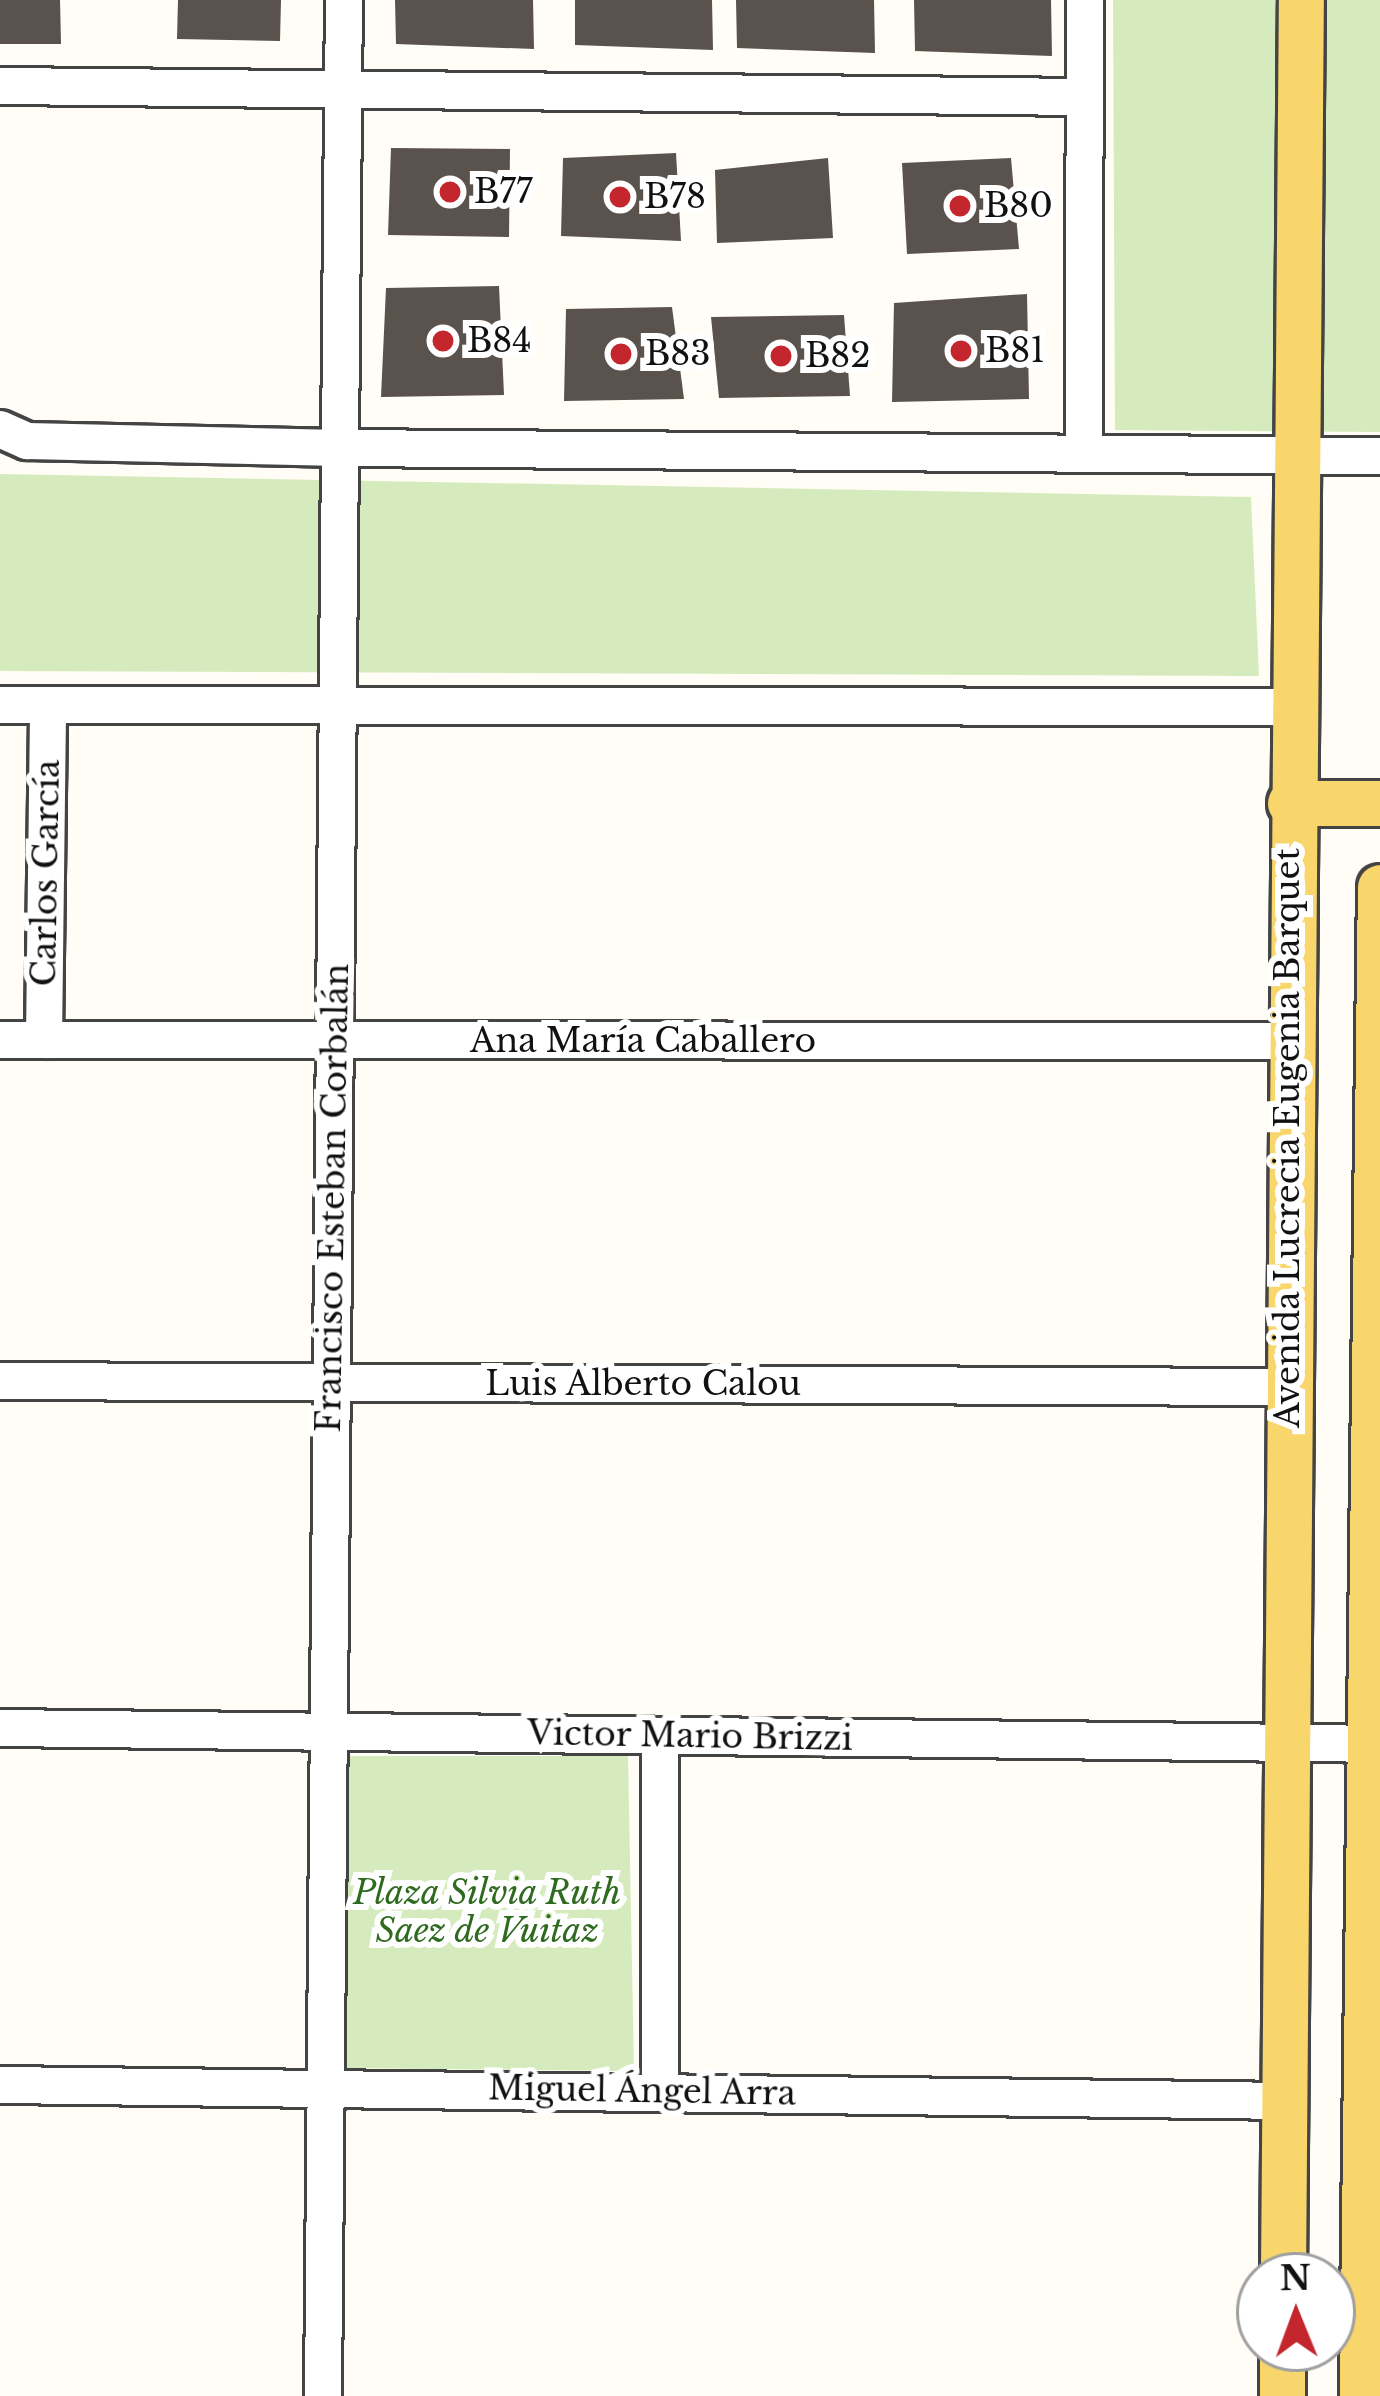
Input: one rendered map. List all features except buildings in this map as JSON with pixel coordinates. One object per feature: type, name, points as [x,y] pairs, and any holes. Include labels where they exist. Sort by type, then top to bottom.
[{"type":"main road","name":"Avenida Lucrecia Eugenia Barquet","points":[[1282,2252],[1287,1041],[1301,0]]},
{"type":"main road","points":[[1290,803],[1380,803]]},
{"type":"main road","points":[[1361,2396],[1371,2101],[1380,887]]},
{"type":"street","name":"Francisco Esteban Corbalán","points":[[322,2396],[344,0]]},
{"type":"street","points":[[1084,454],[1085,0]]},
{"type":"street","points":[[0,86],[1084,98]]},
{"type":"street","points":[[0,429],[27,441],[340,448],[1380,456]]},
{"type":"street","points":[[0,705],[1293,707]]},
{"type":"street","name":"Carlos García","points":[[44,1040],[48,706]]},
{"type":"street","name":"Ana María Caballero","points":[[0,1040],[1287,1041]]},
{"type":"street","name":"Luis Alberto Calou","points":[[0,1381],[1286,1388]]},
{"type":"street","name":"Victor Mario Brizzi","points":[[0,1728],[1374,1744]]},
{"type":"street","points":[[660,1736],[660,2090]]},
{"type":"street","name":"Miguel Ángel Arra","points":[[0,2085],[1283,2101]]},
{"type":"green space","points":[[1113,0],[1380,0],[1380,432],[1115,430]]},
{"type":"green space","points":[[0,474],[1251,497],[1259,676],[0,671]]},
{"type":"green space","name":"Plaza Silvia Ruth Saez de Vuitaz","points":[[344,1756],[628,1756],[634,2071],[344,2068]]},
{"type":"place","name":"B77","points":[[450,192]]},
{"type":"place","name":"B78","points":[[620,197]]},
{"type":"place","name":"B80","points":[[960,206]]},
{"type":"place","name":"B84","points":[[443,341]]},
{"type":"place","name":"B81","points":[[961,351]]},
{"type":"place","name":"B83","points":[[621,354]]},
{"type":"place","name":"B82","points":[[781,356]]}]
